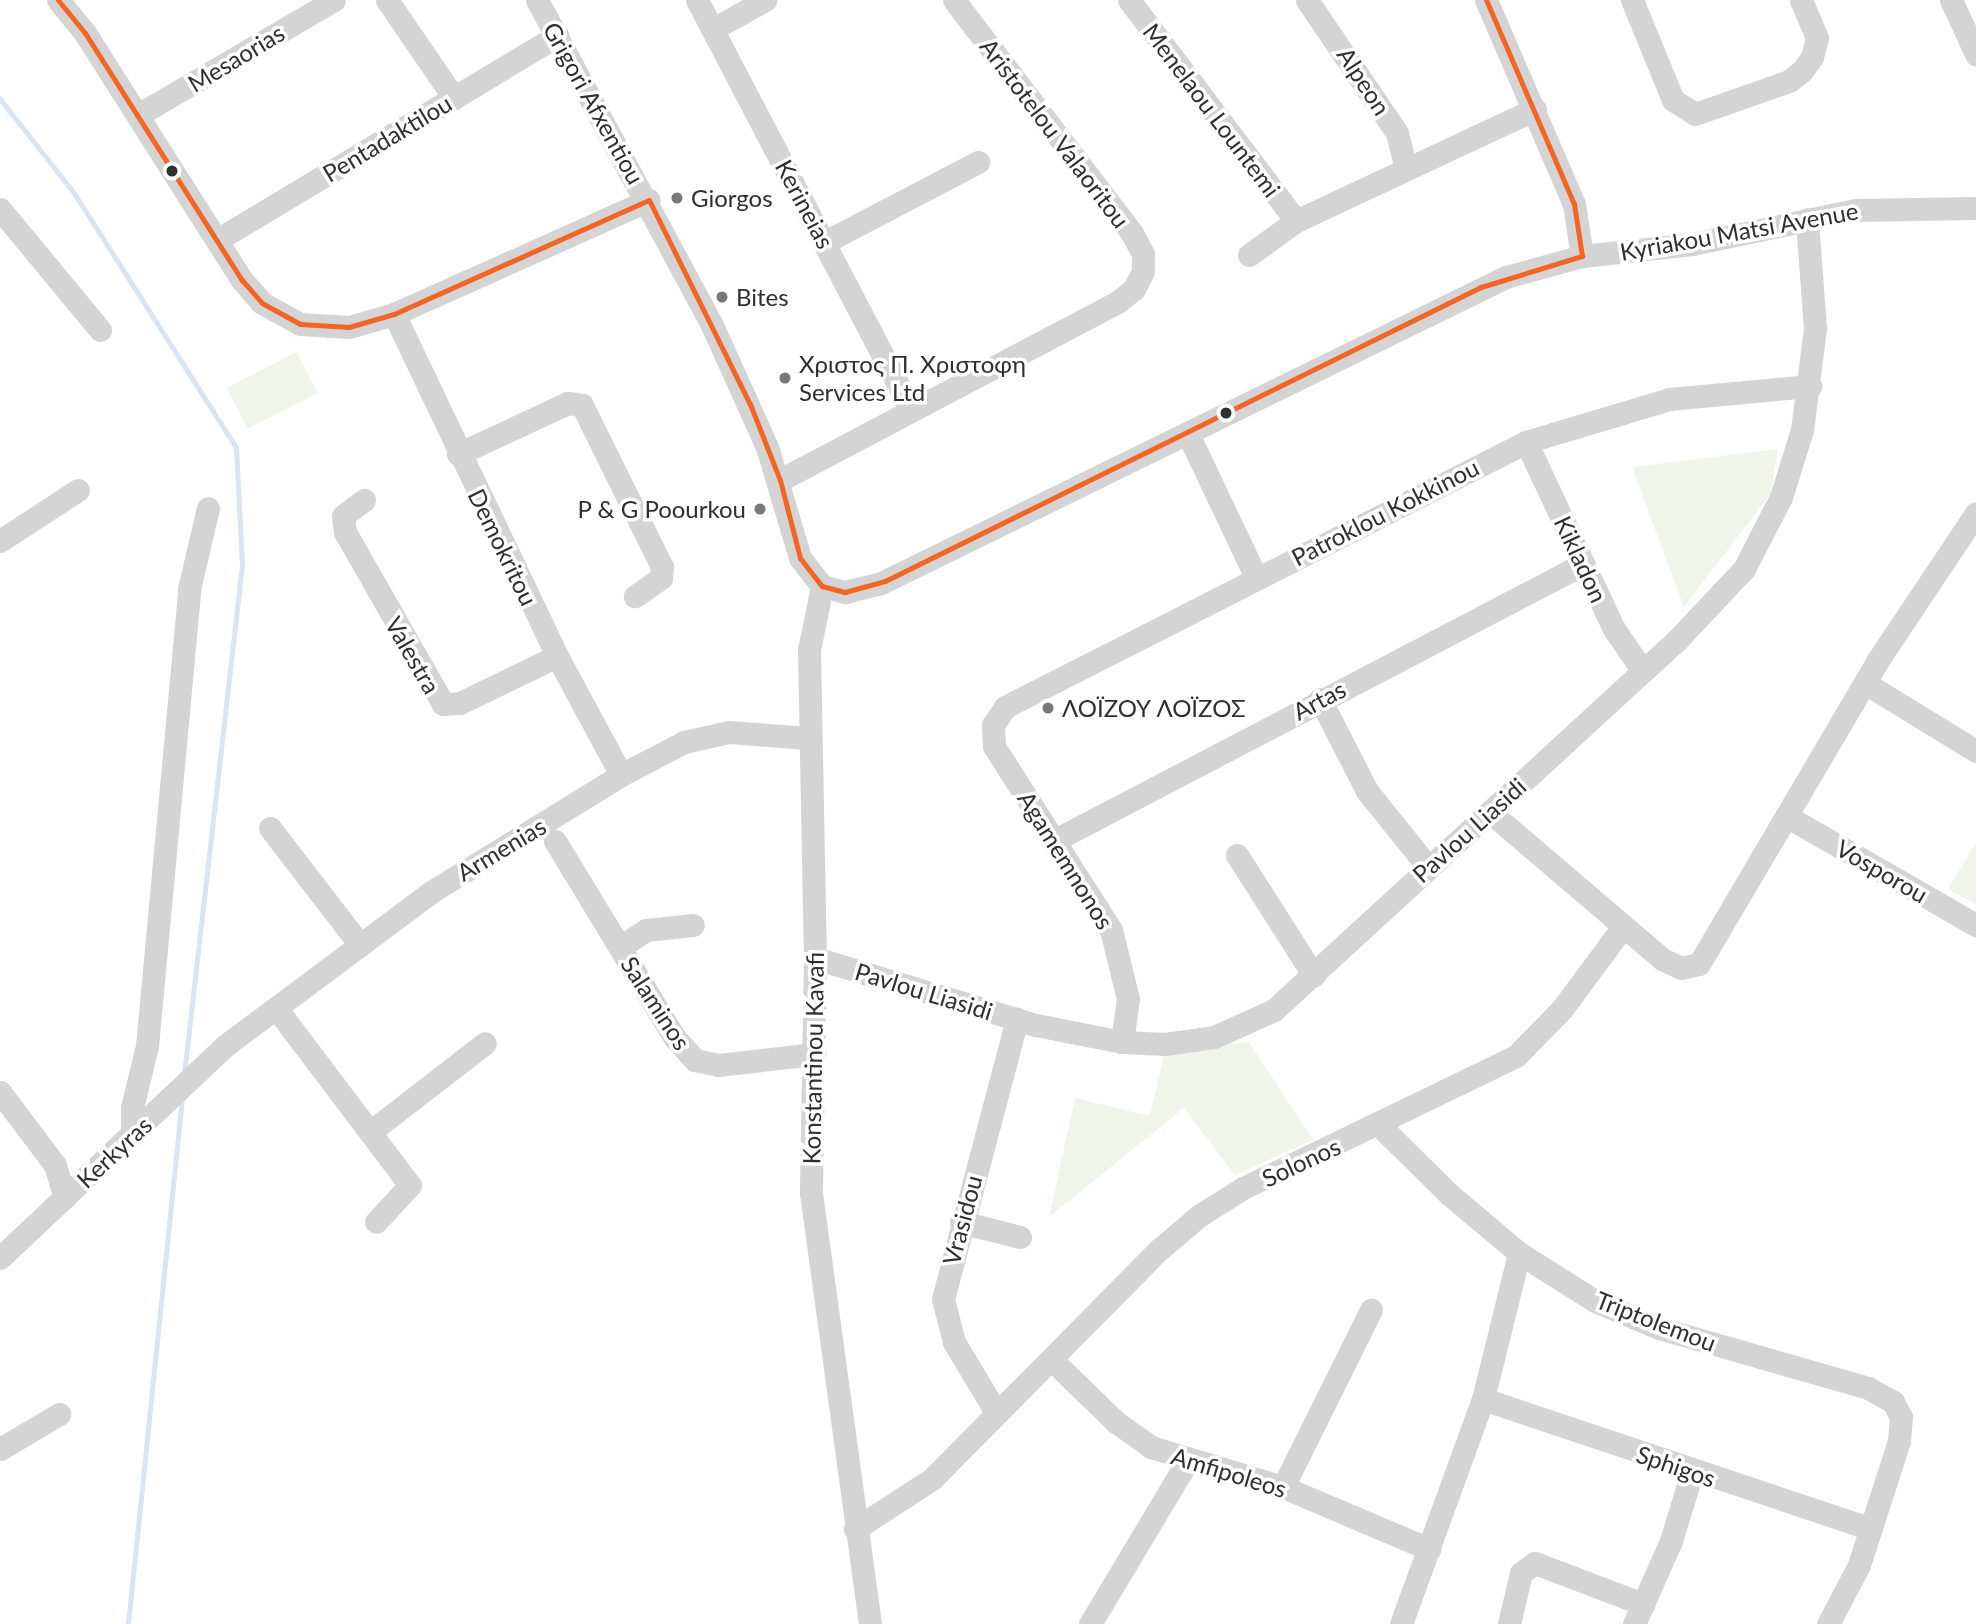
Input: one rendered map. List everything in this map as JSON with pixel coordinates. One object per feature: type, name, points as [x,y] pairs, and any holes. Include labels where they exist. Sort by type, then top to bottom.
[{"type":"street","points":[[58,0],[138,116],[250,291],[286,319],[331,329],[394,314],[649,200]]},
{"type":"street","name":"Mesaorias","points":[[138,116],[334,0]]},
{"type":"street","points":[[387,0],[400,13],[454,97]]},
{"type":"street","name":"Grigori Afxentiou","points":[[537,0],[649,200],[750,404],[780,480],[800,558],[822,586]]},
{"type":"street","name":"Kerineias","points":[[697,0],[911,409]]},
{"type":"street","points":[[713,29],[765,0]]},
{"type":"street","name":"Aristotelou Valaoritou","points":[[911,409],[1119,301],[1134,289],[1143,271],[1143,254],[1132,233],[954,0]]},
{"type":"street","name":"Menelaou Lountemi","points":[[1129,0],[1296,221]]},
{"type":"street","name":"Alpeon","points":[[1307,0],[1397,133],[1406,169]]},
{"type":"street","points":[[1486,0],[1574,204],[1582,256]]},
{"type":"street","points":[[1632,0],[1673,100],[1682,111],[1695,114],[1789,81],[1802,71],[1817,38],[1801,0]]},
{"type":"street","points":[[1951,0],[1976,54]]},
{"type":"street","name":"Pentadaktilou","points":[[217,240],[557,36]]},
{"type":"street","name":"Menelaou Lountemi","points":[[1249,255],[1296,221],[1535,109]]},
{"type":"street","points":[[825,242],[978,162]]},
{"type":"street","name":"Kyriakou Matsi Avenue","points":[[822,586],[845,593],[866,589],[1188,434],[1481,287],[1582,256],[1692,244],[1807,219],[1889,207],[1976,208]]},
{"type":"street","points":[[0,209],[100,330]]},
{"type":"street","name":"Pavlou Liasidi","points":[[815,958],[1017,1019],[1122,1042],[1165,1044],[1230,1032],[1274,1010],[1314,976],[1428,867],[1726,593],[1757,549],[1792,468],[1810,386],[1815,330],[1807,219]]},
{"type":"street","name":"Demokritou","points":[[394,314],[458,454],[557,656],[621,775]]},
{"type":"street","name":"Patroklou Kokkinou","points":[[993,725],[1015,700],[1527,442],[1669,399],[1810,386]]},
{"type":"street","points":[[458,454],[568,403],[582,405],[662,567],[661,578],[635,596]]},
{"type":"street","points":[[780,480],[911,409]]},
{"type":"street","points":[[1188,434],[1256,577]]},
{"type":"street","name":"Kikladon","points":[[1527,442],[1623,645],[1643,671]]},
{"type":"street","points":[[0,541],[78,490]]},
{"type":"street","name":"Valestra","points":[[364,500],[343,516],[345,532],[443,704],[460,703],[557,656]]},
{"type":"street","points":[[137,1130],[132,1108],[147,1046],[189,589],[208,508]]},
{"type":"street","points":[[1490,812],[1622,928],[1672,964],[1681,968],[1699,964],[1865,683],[1976,513]]},
{"type":"street","name":"Artas","points":[[1057,839],[1320,699],[1583,564]]},
{"type":"street","name":"Konstantinou Kavafi","points":[[822,586],[809,650],[808,738],[815,958],[811,1193],[870,1624]]},
{"type":"street","points":[[1865,683],[1976,751]]},
{"type":"street","points":[[1320,699],[1367,791],[1398,835],[1428,867]]},
{"type":"street","name":"Agamemnonos","points":[[993,725],[1000,756],[1057,839],[1111,930],[1128,999],[1122,1042]]},
{"type":"street","name":"Armenias","points":[[226,1045],[431,892],[663,751],[706,735],[755,733],[808,738]]},
{"type":"street","name":"Vosporou","points":[[1788,817],[1976,925]]},
{"type":"street","points":[[270,828],[360,945]]},
{"type":"street","name":"Salaminos","points":[[555,841],[675,1038],[695,1060],[718,1066],[814,1054]]},
{"type":"street","points":[[1237,855],[1314,976]]},
{"type":"street","points":[[620,947],[646,930],[693,925]]},
{"type":"street","name":"Solonos","points":[[855,1529],[932,1479],[996,1412],[1200,1215],[1243,1188],[1379,1125],[1516,1056],[1562,1009],[1622,928]]},
{"type":"street","points":[[276,1008],[410,1185],[376,1222]]},
{"type":"street","name":"Vrasidou","points":[[996,1412],[954,1342],[944,1314],[944,1282],[1017,1019]]},
{"type":"street","points":[[370,1132],[485,1043]]},
{"type":"street","name":"Kerkyras","points":[[0,1258],[226,1045]]},
{"type":"street","points":[[0,1092],[55,1164],[65,1198]]},
{"type":"street","name":"Triptolemou","points":[[1379,1125],[1449,1194],[1519,1253],[1613,1310],[1687,1336],[1868,1388],[1898,1409],[1899,1441],[1871,1529]]},
{"type":"street","points":[[961,1222],[1020,1237]]},
{"type":"street","points":[[1401,1624],[1483,1399],[1519,1253]]},
{"type":"street","points":[[1283,1487],[1371,1310]]},
{"type":"street","name":"Amfipoleos","points":[[1052,1360],[1133,1436],[1188,1460],[1283,1487],[1429,1549]]},
{"type":"street","name":"Sphigos","points":[[1483,1399],[1692,1472],[1871,1529]]},
{"type":"street","points":[[0,1449],[59,1414]]},
{"type":"street","points":[[1090,1624],[1188,1460]]},
{"type":"street","points":[[1509,1624],[1521,1573],[1535,1563],[1639,1614],[1671,1541],[1692,1472]]},
{"type":"street","points":[[1828,1624],[1859,1565],[1871,1529]]},
{"type":"shaded area","points":[[297,352],[318,393],[247,429],[227,388]]},
{"type":"shaded area","points":[[1778,449],[1771,493],[1684,607],[1632,467]]},
{"type":"shaded area","points":[[1976,843],[1976,905],[1948,889]]},
{"type":"shaded area","points":[[1249,1042],[1313,1140],[1235,1175],[1184,1108],[1049,1217],[1075,1098],[1150,1116],[1165,1050]]},
{"type":"waterway","points":[[0,99],[74,193],[236,447],[242,565],[184,1074]]},
{"type":"waterway","points":[[128,1624],[182,1098]]},
{"type":"transit line","points":[[58,0],[85,33],[242,280],[262,303],[300,324],[349,327],[394,314],[649,200],[750,404],[780,480],[800,558],[822,586],[845,592],[885,581],[1481,287],[1582,256],[1574,204],[1486,0]]},
{"type":"place","name":"Giorgos","points":[[677,198]]},
{"type":"place","name":"Bites","points":[[722,297]]},
{"type":"place","name":"Χριστος Π. Χριστοφη Services Ltd","points":[[785,378]]},
{"type":"place","name":"P & G Poourkou","points":[[760,509]]},
{"type":"place","name":"ΛΟΪΖΟΥ ΛΟΪΖΟΣ","points":[[1048,708]]}]
